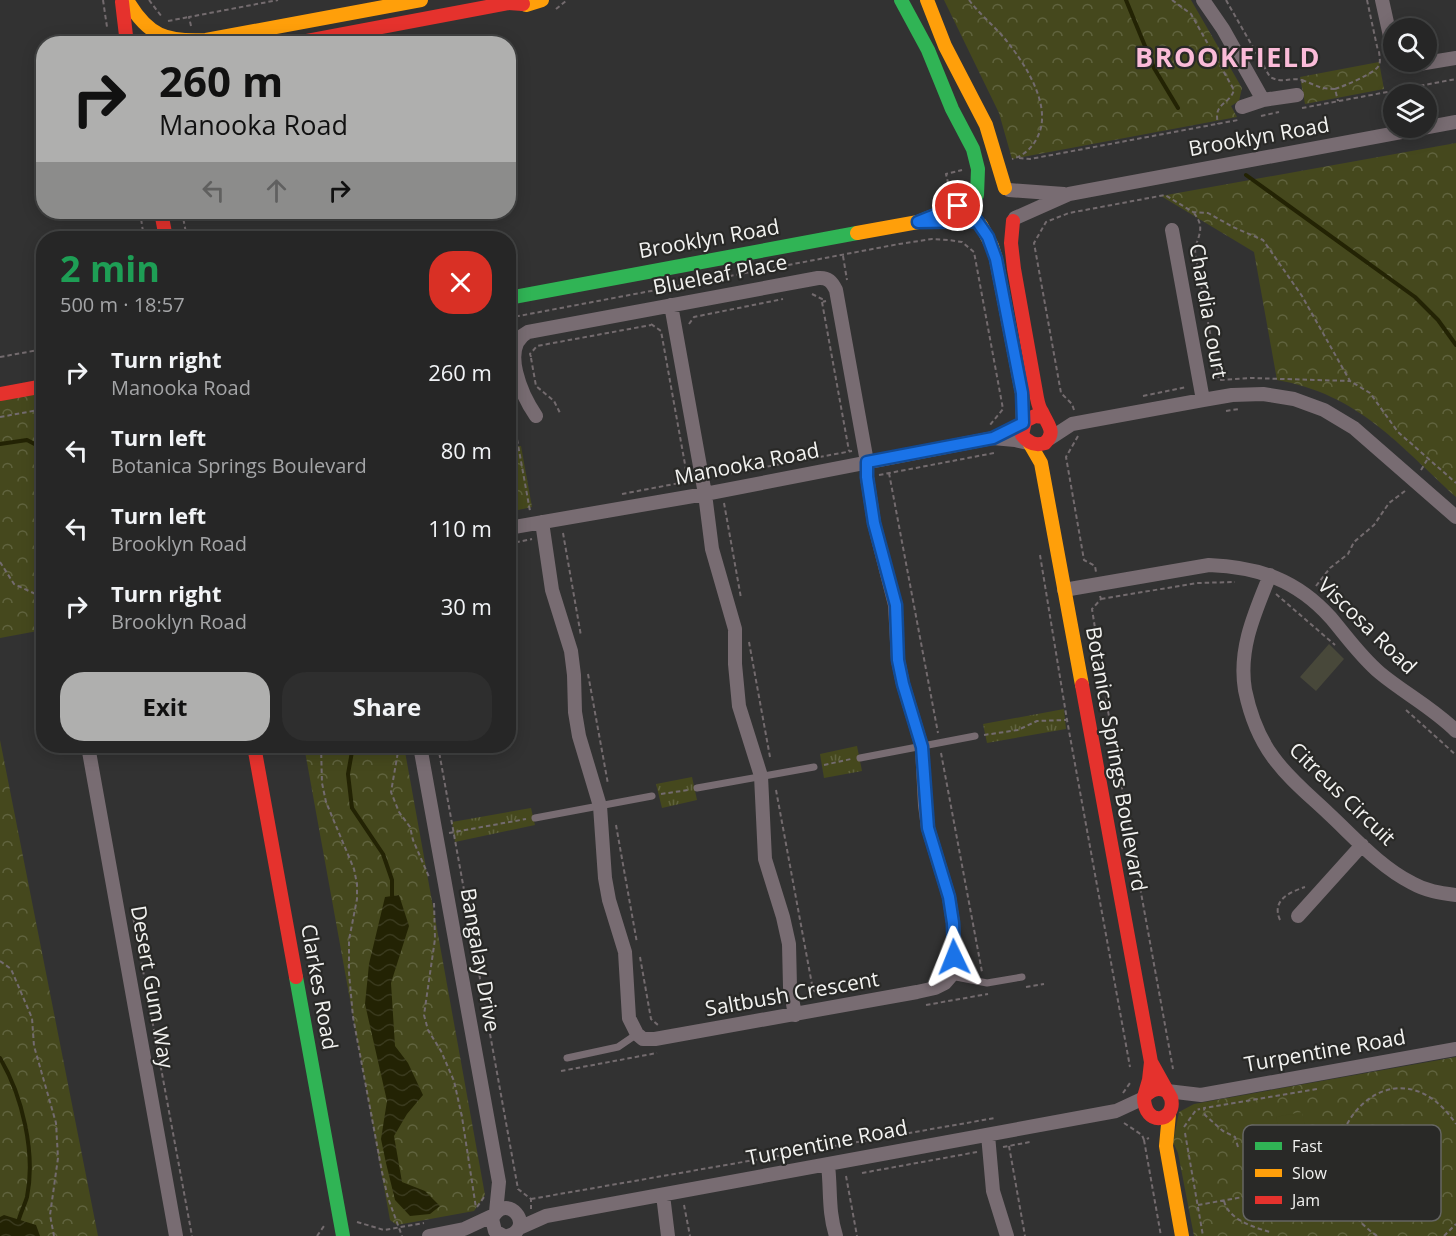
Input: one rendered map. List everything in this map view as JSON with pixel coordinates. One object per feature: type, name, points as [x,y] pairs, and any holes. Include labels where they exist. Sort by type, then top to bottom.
[{"type":"street","points":[[122,0],[126,36]]},
{"type":"street","points":[[127,0],[136,17],[158,36]]},
{"type":"street","points":[[228,36],[422,0]]},
{"type":"street","points":[[333,36],[508,3],[534,4],[542,0]]},
{"type":"street","points":[[901,0],[932,56],[953,111],[970,141],[979,167],[980,182],[973,210],[992,246],[996,259],[1022,393],[1022,435],[1029,444],[1038,445],[1074,423]]},
{"type":"street","points":[[927,0],[945,46],[986,125],[1007,189],[1013,195],[1017,206],[1011,243],[1014,269],[1037,398],[1052,431],[1048,440]]},
{"type":"street","points":[[1203,0],[1223,29],[1263,100]]},
{"type":"street","points":[[1382,0],[1384,18]]},
{"type":"street","points":[[1437,61],[1456,58]]},
{"type":"street","points":[[1242,107],[1263,100],[1302,94]]},
{"type":"street","name":"Brooklyn Road","points":[[1014,219],[1069,194],[1456,122]]},
{"type":"street","points":[[976,197],[990,187],[1007,189]]},
{"type":"street","name":"Brooklyn Road","points":[[1007,189],[1069,194]]},
{"type":"street","name":"Brooklyn Road","points":[[918,222],[976,197]]},
{"type":"street","points":[[979,223],[994,230],[1002,229],[1014,219]]},
{"type":"street","name":"Brooklyn Road","points":[[516,297],[918,222],[979,223]]},
{"type":"street","name":"Chardia Court","points":[[1172,230],[1203,400]]},
{"type":"street","name":"Blueleaf Place","points":[[516,342],[528,332],[818,278],[829,279],[836,290],[866,455]]},
{"type":"street","points":[[671,305],[706,500],[708,528],[718,574],[735,629],[735,664],[739,706],[761,776],[765,859],[789,944],[790,987],[795,1015]]},
{"type":"street","points":[[516,366],[520,390],[536,416]]},
{"type":"street","points":[[0,394],[36,387]]},
{"type":"street","points":[[1023,424],[1029,417],[1035,415],[1074,423],[1232,395],[1263,394],[1294,399],[1324,410],[1354,428],[1456,517]]},
{"type":"street","name":"Manooka Road","points":[[993,438],[1023,424]]},
{"type":"street","name":"Manooka Road","points":[[516,527],[706,500],[866,455],[993,438],[1029,444]]},
{"type":"street","name":"Botanica Springs Boulevard","points":[[1041,463],[1048,440]]},
{"type":"street","name":"Botanica Springs Boulevard","points":[[1029,444],[1041,463],[1151,1062],[1144,1098]]},
{"type":"street","points":[[866,455],[874,523],[896,605],[898,660],[922,747],[928,828],[949,897],[953,923],[954,957],[951,976]]},
{"type":"street","points":[[542,522],[552,590],[571,651],[579,736],[606,805],[604,878],[625,952],[629,1018],[637,1034]]},
{"type":"street","name":"Viscosa Road","points":[[1064,590],[1209,565],[1258,570],[1268,581],[1280,579],[1317,604],[1361,656],[1380,673],[1444,718],[1456,731]]},
{"type":"street","name":"Citreus Circuit","points":[[1268,581],[1247,634],[1245,688],[1251,715],[1273,758],[1291,779],[1396,874],[1433,892],[1456,896]]},
{"type":"street","name":"Desert Gum Way","points":[[89,753],[176,1236]]},
{"type":"street","name":"Clarkes Road","points":[[255,753],[344,1233]]},
{"type":"street","name":"Bangalay Drive","points":[[421,753],[499,1182],[513,1210]]},
{"type":"street","points":[[1298,916],[1362,845]]},
{"type":"street","name":"Saltbush Crescent","points":[[637,1034],[644,1039],[660,1038],[795,1015],[935,988],[945,983],[951,976]]},
{"type":"street","name":"Turpentine Road","points":[[1169,1114],[1203,1101],[1456,1049]]},
{"type":"street","name":"Botanica Springs Boulevard","points":[[1151,1062],[1167,1091]]},
{"type":"street","points":[[1166,1146],[1144,1108],[1144,1098],[1151,1090],[1167,1091],[1173,1099],[1166,1146],[1182,1236]]},
{"type":"street","name":"Turpentine Road","points":[[1167,1091],[1203,1101]]},
{"type":"street","name":"Turpentine Road","points":[[464,1229],[507,1233],[546,1216],[1116,1111],[1144,1098]]},
{"type":"street","name":"Turpentine Road","points":[[1116,1111],[1151,1117]]},
{"type":"street","points":[[1151,1117],[1159,1118],[1169,1114]]},
{"type":"street","points":[[988,1135],[993,1191],[1007,1236]]},
{"type":"street","points":[[828,1165],[829,1203],[836,1236]]},
{"type":"street","name":"Bangalay Drive","points":[[495,1214],[499,1182]]},
{"type":"street","points":[[663,1195],[668,1236]]},
{"type":"street","points":[[503,1208],[513,1210],[520,1219],[507,1233],[492,1223],[495,1214],[503,1208]]},
{"type":"street","name":"Turpentine Road","points":[[513,1210],[546,1216]]},
{"type":"street","name":"Turpentine Road","points":[[429,1236],[464,1229],[495,1214]]},
{"type":"lane","points":[[860,758],[975,736]]},
{"type":"lane","points":[[697,788],[814,766]]},
{"type":"lane","points":[[535,818],[652,796]]},
{"type":"lane","points":[[951,976],[987,983],[1022,977]]},
{"type":"lane","points":[[567,1058],[618,1047],[637,1034]]},
{"type":"path","points":[[103,0],[105,15]]},
{"type":"path","points":[[149,0],[165,21],[278,0]]},
{"type":"path","points":[[1172,0],[1191,14],[1234,90],[1232,97],[1218,109],[1216,116],[1218,124]]},
{"type":"path","points":[[1226,0],[1270,76],[1280,82],[1296,79],[1322,88],[1335,88],[1355,82],[1377,69],[1383,58]]},
{"type":"path","points":[[1367,0],[1383,39]]},
{"type":"path","points":[[189,17],[191,27]]},
{"type":"path","points":[[1302,80],[1302,94],[1307,107]]},
{"type":"path","points":[[1335,88],[1338,101]]},
{"type":"path","points":[[1101,599],[1095,566],[1084,560],[1066,458],[1079,436],[1074,423],[1072,404],[1061,393],[1034,243],[1046,222],[1069,213],[1165,195],[1193,212],[1208,213],[1263,240],[1302,296],[1350,381]]},
{"type":"path","points":[[1193,212],[1202,228],[1195,246],[1197,264],[1219,380]]},
{"type":"path","points":[[516,316],[899,244],[932,239],[962,242],[974,252],[1003,409],[990,424],[995,451],[867,477]]},
{"type":"path","points":[[822,302],[849,451]]},
{"type":"path","points":[[651,324],[660,332],[688,481]]},
{"type":"path","points":[[0,357],[36,350]]},
{"type":"path","points":[[516,360],[531,357],[536,386],[554,400],[561,415]]},
{"type":"path","points":[[1143,396],[1219,380],[1251,378],[1350,381],[1370,393],[1398,432],[1427,460],[1456,483]]},
{"type":"path","points":[[1216,412],[1249,408]]},
{"type":"path","points":[[0,417],[36,410]]},
{"type":"path","points":[[516,435],[530,511]]},
{"type":"path","points":[[612,495],[849,451],[866,455]]},
{"type":"path","points":[[1307,596],[1330,568],[1348,554],[1354,542],[1374,525],[1389,502],[1408,488],[1427,460]]},
{"type":"path","points":[[706,500],[728,503]]},
{"type":"path","points":[[562,533],[582,639]]},
{"type":"path","points":[[1039,547],[1067,720],[1130,1067]]},
{"type":"path","points":[[0,562],[14,584],[36,594]]},
{"type":"path","points":[[1268,581],[1338,648]]},
{"type":"path","points":[[1174,1072],[1108,711],[1092,609],[1101,599],[1197,583],[1237,582]]},
{"type":"path","points":[[588,674],[606,805],[651,1019],[658,1024],[660,1038]]},
{"type":"path","points":[[1407,710],[1456,755]]},
{"type":"path","points":[[975,736],[1018,730],[1037,721],[1067,720]]},
{"type":"path","points":[[321,753],[322,783],[326,802],[354,868],[357,884],[357,899],[349,940],[353,1017],[382,1172],[388,1198],[402,1236]]},
{"type":"path","points":[[398,753],[391,792],[399,812],[410,826],[413,840],[430,879]]},
{"type":"path","points":[[439,753],[518,1190],[531,1199],[996,1118]]},
{"type":"path","points":[[814,766],[860,758]]},
{"type":"path","points":[[652,796],[697,788]]},
{"type":"path","points":[[443,834],[535,818]]},
{"type":"path","points":[[413,840],[422,838]]},
{"type":"path","points":[[1280,920],[1277,915],[1279,902],[1287,893],[1307,886]]},
{"type":"path","points":[[434,900],[435,939],[424,1015],[428,1030],[454,1081],[477,1214]]},
{"type":"path","points":[[132,909],[192,1236]]},
{"type":"path","points":[[0,961],[11,969],[32,1018],[34,1046],[56,1123],[58,1158],[50,1215],[54,1236]]},
{"type":"path","points":[[1345,1125],[1360,1104],[1376,1094],[1390,1089],[1404,1088],[1419,1092],[1436,1101],[1447,1110],[1456,1124]]},
{"type":"path","points":[[1203,1101],[1205,1115],[1223,1131],[1235,1137],[1238,1147]]},
{"type":"path","points":[[1184,1131],[1203,1236]]},
{"type":"path","points":[[1144,1140],[1161,1236]]},
{"type":"path","points":[[1009,1146],[1025,1236]]},
{"type":"path","points":[[846,1176],[857,1236]]},
{"type":"path","points":[[1198,1205],[1243,1198]]},
{"type":"path","points":[[531,1199],[531,1214]]},
{"type":"path","points":[[1224,1201],[1226,1210],[1249,1226],[1270,1232]]},
{"type":"path","points":[[684,1205],[690,1236]]},
{"type":"path","points":[[1358,1221],[1377,1236]]},
{"type":"path","points":[[324,1226],[344,1233],[361,1222],[384,1230],[399,1227]]},
{"type":"path","points":[[1444,1236],[1456,1224]]},
{"type":"green space","points":[[944,0],[1191,0],[1242,88],[1239,101],[1231,106],[1237,117],[1012,159],[999,113]]},
{"type":"green space","points":[[1379,62],[1383,89],[1305,104],[1300,77]]},
{"type":"green space","points":[[1456,143],[1456,497],[1396,441],[1354,409],[1306,387],[1277,380],[1254,252],[1161,196]]},
{"type":"green space","points":[[36,390],[36,631],[0,638],[0,397]]},
{"type":"green space","points":[[516,441],[517,446],[521,446],[532,507],[516,510]]},
{"type":"green space","points":[[1064,709],[1066,729],[987,743],[983,724]]},
{"type":"green space","points":[[0,740],[98,1236],[0,1236]]},
{"type":"green space","points":[[857,746],[862,771],[824,778],[820,754]]},
{"type":"green space","points":[[305,753],[405,753],[485,1195],[474,1211],[397,1225],[390,1220]]},
{"type":"green space","points":[[692,777],[697,800],[662,808],[656,784]]},
{"type":"green space","points":[[531,808],[535,825],[455,842],[452,822]]},
{"type":"green space","points":[[1456,1057],[1456,1236],[1194,1236],[1178,1153],[1173,1142],[1179,1112],[1194,1104]]},
{"type":"green space","points":[[1302,1112],[1305,1125],[1278,1125],[1276,1117]]},
{"type":"water","points":[[399,895],[409,926],[391,983],[395,1046],[408,1063],[423,1095],[407,1114],[394,1136],[402,1182],[425,1191],[440,1206],[430,1214],[410,1216],[395,1200],[386,1163],[381,1139],[387,1101],[365,1004],[369,964],[385,897]]},
{"type":"water","points":[[4,1215],[36,1225],[40,1236],[0,1236],[0,1217]]},
{"type":"building","points":[[1329,644],[1344,659],[1316,691],[1300,677]]},
{"type":"waterway","points":[[1126,0],[1154,68],[1178,108]]},
{"type":"waterway","points":[[1246,175],[1415,297],[1438,320],[1456,345]]},
{"type":"waterway","points":[[0,444],[27,440],[36,445]]},
{"type":"waterway","points":[[352,753],[348,774],[352,808],[383,854],[392,880],[392,896]]},
{"type":"waterway","points":[[0,1058],[21,1107],[28,1143],[30,1162],[27,1197],[19,1219]]},
{"type":"traffic: fast","points":[[901,0],[928,50],[952,109],[973,149],[978,169],[977,195]]},
{"type":"traffic: fast","points":[[927,222],[977,221]]},
{"type":"traffic: fast","points":[[516,297],[857,233]]},
{"type":"traffic: fast","points":[[296,977],[343,1236]]},
{"type":"traffic: slow","points":[[127,0],[143,22],[164,36]]},
{"type":"traffic: slow","points":[[228,36],[421,0]]},
{"type":"traffic: slow","points":[[513,0],[526,5],[542,0]]},
{"type":"traffic: slow","points":[[927,0],[945,46],[986,125],[1005,188]]},
{"type":"traffic: slow","points":[[857,233],[918,222],[975,199]]},
{"type":"traffic: slow","points":[[981,225],[996,259],[1022,393],[1023,423]]},
{"type":"traffic: slow","points":[[1030,444],[1041,463],[1082,685]]},
{"type":"traffic: slow","points":[[1169,1114],[1166,1146],[1182,1236]]},
{"type":"traffic: jam","points":[[122,2],[126,36]]},
{"type":"traffic: jam","points":[[333,36],[508,3],[523,4]]},
{"type":"traffic: jam","points":[[162,219],[165,231]]},
{"type":"traffic: jam","points":[[1013,221],[1011,243],[1014,269],[1037,398],[1051,432],[1045,443],[1029,442],[1022,435],[1025,421],[1035,416],[1044,417]]},
{"type":"traffic: jam","points":[[0,394],[36,387]]},
{"type":"traffic: jam","points":[[1082,685],[1151,1062],[1144,1097]]},
{"type":"traffic: jam","points":[[255,753],[296,977]]},
{"type":"traffic: jam","points":[[1151,1062],[1171,1098],[1172,1106],[1165,1116],[1154,1117],[1145,1107],[1144,1097],[1154,1090],[1166,1091]]},
{"type":"district","name":"BROOKFIELD","points":[[1228,58]]},
{"type":"route","points":[[954,957],[953,923],[949,897],[928,828],[922,747],[898,660],[896,605],[874,523],[867,462],[993,438],[1023,423],[1022,393],[996,259],[988,237],[977,221],[918,222],[958,206]]}]
